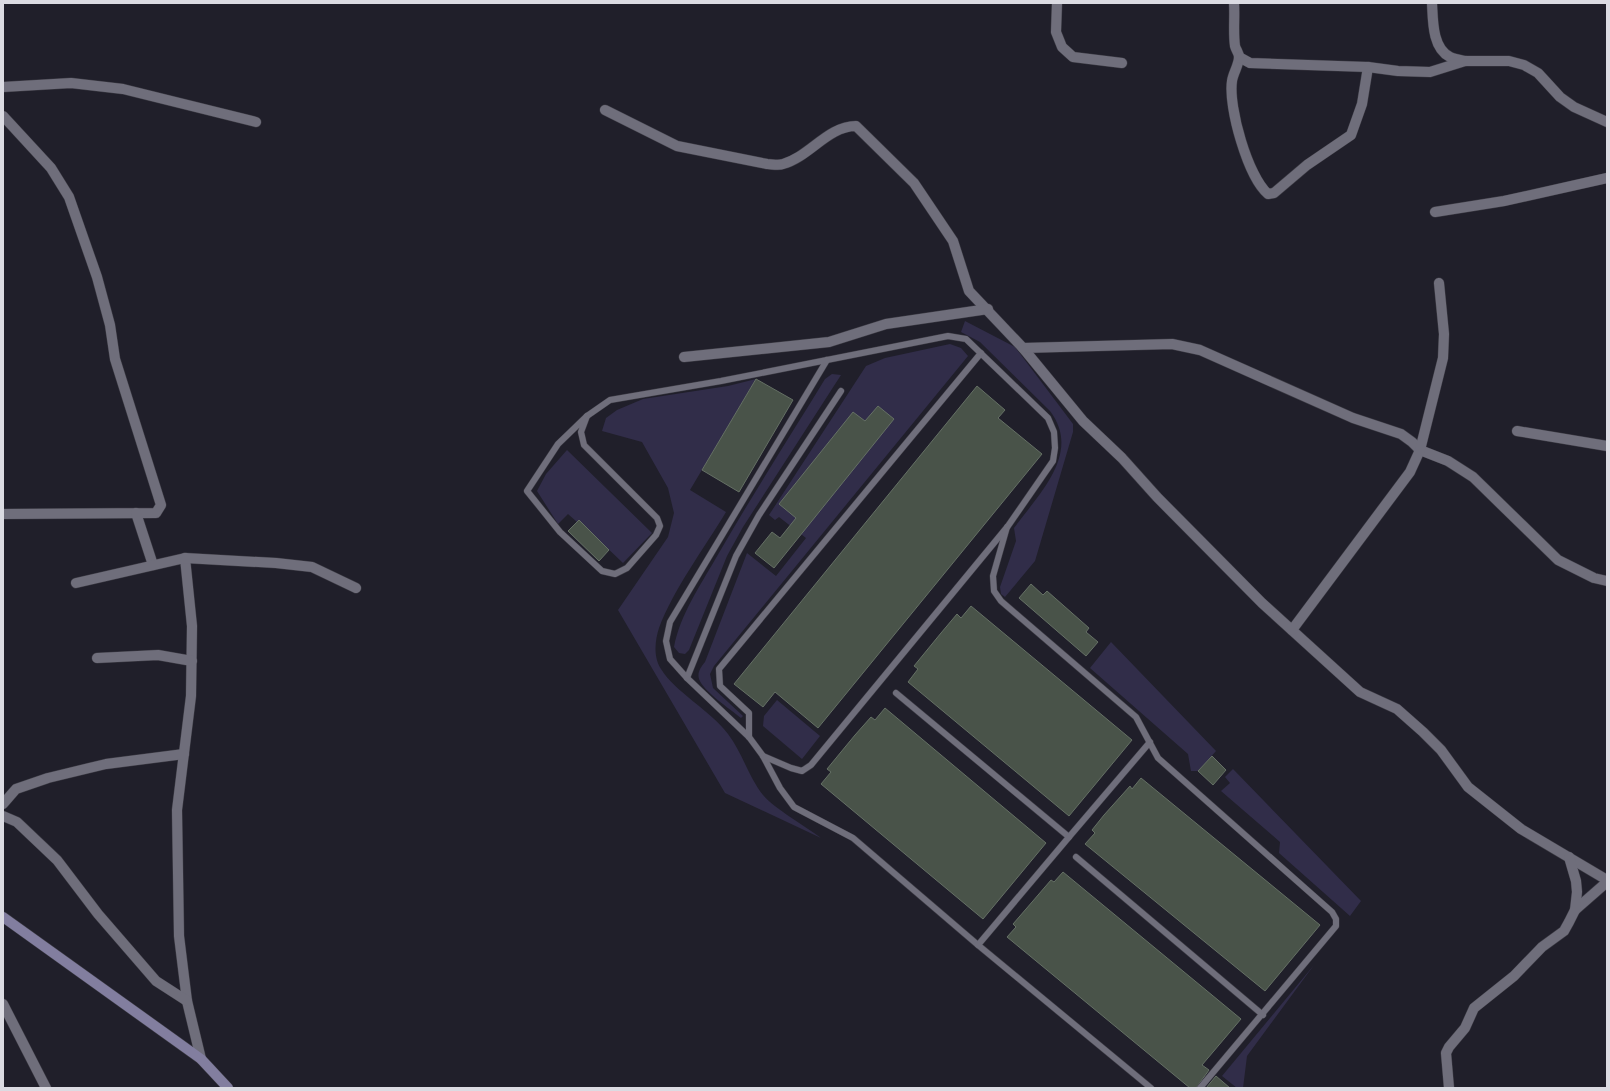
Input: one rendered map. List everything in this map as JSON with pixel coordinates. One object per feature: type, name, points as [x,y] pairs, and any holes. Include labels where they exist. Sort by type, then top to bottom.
[{"type":"street","points":[[1058,3],[1056,32],[1062,47],[1073,57],[1122,63]]},
{"type":"street","points":[[1234,3],[1235,47],[1239,57],[1232,80],[1231,101],[1236,127],[1262,188],[1268,194],[1274,193],[1308,165],[1351,135],[1362,104],[1368,67]]},
{"type":"street","points":[[1432,3],[1433,22],[1439,46],[1449,56],[1465,61]]},
{"type":"street","points":[[1239,57],[1250,63],[1368,67],[1398,71],[1430,72],[1465,61],[1495,60],[1524,65],[1538,73],[1560,97],[1574,107],[1607,122]]},
{"type":"street","points":[[3,87],[71,83],[123,89],[256,122]]},
{"type":"street","points":[[605,110],[677,146],[767,164],[782,165],[797,158],[839,130],[847,126],[856,126],[914,183],[953,241],[969,291],[988,309],[1023,348],[1083,421],[1122,458],[1157,497],[1251,592],[1360,692],[1397,709],[1424,732],[1441,750],[1468,787],[1521,829],[1570,857],[1607,881],[1575,910],[1564,931],[1542,947],[1514,976],[1474,1008],[1465,1028],[1449,1047],[1446,1053],[1450,1088]]},
{"type":"street","points":[[3,116],[51,168],[61,181],[69,197],[97,277],[110,325],[115,359],[161,505],[156,513],[3,514]]},
{"type":"street","points":[[1435,212],[1504,201],[1607,178]]},
{"type":"street","points":[[1292,630],[1410,472],[1420,450],[1443,358],[1444,334],[1439,283]]},
{"type":"street","points":[[684,357],[829,342],[886,324],[988,309]]},
{"type":"street","points":[[1023,348],[1172,344],[1200,350],[1353,418],[1401,434],[1420,450],[1448,461],[1474,478],[1558,560],[1594,578],[1607,581]]},
{"type":"street","points":[[1517,431],[1607,446]]},
{"type":"street","points":[[136,513],[153,565]]},
{"type":"street","points":[[186,558],[192,626],[192,661],[191,696],[177,810],[179,936],[187,1001],[201,1059]]},
{"type":"street","points":[[76,583],[186,558],[276,563],[312,568],[356,588]]},
{"type":"street","points":[[97,658],[158,655],[192,661]]},
{"type":"street","points":[[3,804],[16,790],[48,778],[106,764],[184,754]]},
{"type":"street","points":[[3,816],[17,822],[57,860],[98,914],[156,981],[187,1001]]},
{"type":"street","points":[[1570,857],[1576,882],[1575,910]]},
{"type":"street","points":[[3,917],[201,1059],[228,1088]]},
{"type":"street","points":[[3,1004],[46,1088]]},
{"type":"lane","points":[[587,416],[581,432],[584,445],[657,518],[660,526],[656,535],[628,568],[615,574],[602,571],[560,532],[528,490],[558,444],[587,416],[610,400],[721,381],[948,336],[966,339],[1048,418],[1054,432],[1055,448],[1053,461],[1008,526],[811,765],[802,771],[763,756]]},
{"type":"lane","points":[[749,737],[749,713],[720,686],[719,670],[980,353]]},
{"type":"lane","points":[[827,360],[670,622],[666,641],[670,659],[687,678],[749,737],[763,756],[780,788],[794,807],[853,838],[1150,1088]]},
{"type":"lane","points":[[687,678],[736,556],[759,515],[840,391]]},
{"type":"lane","points":[[1008,526],[993,576],[994,591],[1001,601],[1136,716],[1158,758],[1332,912],[1336,919],[1336,926],[1263,1015],[1200,1088]]},
{"type":"lane","points":[[896,693],[1069,837]]},
{"type":"lane","points":[[978,944],[1150,742]]},
{"type":"lane","points":[[1076,857],[1263,1015]]},
{"type":"shaded area","points":[[965,321],[1015,347],[1073,424],[1073,432],[1035,561],[1005,597],[1001,594],[1000,587],[1016,541],[1014,528],[1045,487],[1053,472],[1059,458],[1061,442],[1059,427],[1050,411],[980,342],[961,332]]},
{"type":"shaded area","points":[[950,344],[961,348],[968,356],[714,666],[710,674],[713,688],[743,716],[741,718],[717,700],[706,689],[699,679],[699,672],[705,662],[747,553],[776,576],[806,538],[779,517],[775,520],[769,515],[866,366],[885,358]]},
{"type":"shaded area","points":[[832,374],[841,375],[743,527],[727,556],[689,650],[685,654],[679,653],[674,647],[677,635],[697,590],[825,379]]},
{"type":"shaded area","points":[[756,379],[690,490],[726,512],[672,599],[659,628],[656,643],[656,654],[658,664],[667,677],[721,725],[728,734],[737,748],[753,780],[763,795],[782,812],[821,838],[725,793],[618,610],[668,537],[674,513],[668,488],[642,442],[602,431],[606,418],[617,410],[643,399],[728,386]]},
{"type":"shaded area","points":[[567,450],[652,533],[623,563],[579,521],[577,522],[568,514],[558,524],[537,491],[546,474]]},
{"type":"shaded area","points":[[1111,642],[1216,751],[1198,771],[1191,771],[1188,754],[1090,668]]},
{"type":"shaded area","points":[[777,700],[820,736],[802,759],[763,726],[764,716]]},
{"type":"shaded area","points":[[1233,769],[1361,901],[1350,916],[1279,853],[1280,842],[1221,791],[1230,783],[1225,777]]},
{"type":"shaded area","points":[[1314,965],[1247,1056],[1243,1088],[1237,1088],[1222,1076]]},
{"type":"building","points":[[756,379],[793,400],[739,492],[702,470]]},
{"type":"building","points":[[977,386],[1005,410],[998,418],[1042,454],[818,728],[775,692],[763,707],[734,684]]},
{"type":"building","points":[[878,406],[894,419],[774,568],[755,553],[772,532],[780,538],[796,518],[779,504],[853,412],[865,421]]},
{"type":"building","points":[[579,520],[609,550],[599,561],[568,531]]},
{"type":"building","points":[[1031,584],[1043,595],[1047,591],[1089,628],[1086,632],[1098,642],[1086,656],[1019,598]]},
{"type":"building","points":[[971,606],[1132,740],[1069,816],[908,682],[918,669],[914,666],[941,633],[957,614],[961,618]]},
{"type":"building","points":[[885,708],[1046,843],[983,919],[821,784],[831,772],[827,769],[855,735],[871,717],[875,720]]},
{"type":"building","points":[[1212,756],[1226,770],[1213,785],[1198,771]]},
{"type":"building","points":[[1141,778],[1320,925],[1265,991],[1085,844],[1095,833],[1092,830],[1104,815],[1130,786],[1132,789]]},
{"type":"building","points":[[1063,872],[1241,1019],[1202,1065],[1209,1070],[1196,1088],[1190,1088],[1007,937],[1016,927],[1013,924],[1051,880],[1054,882]]},
{"type":"building","points":[[1216,1076],[1230,1088],[1206,1088]]}]
